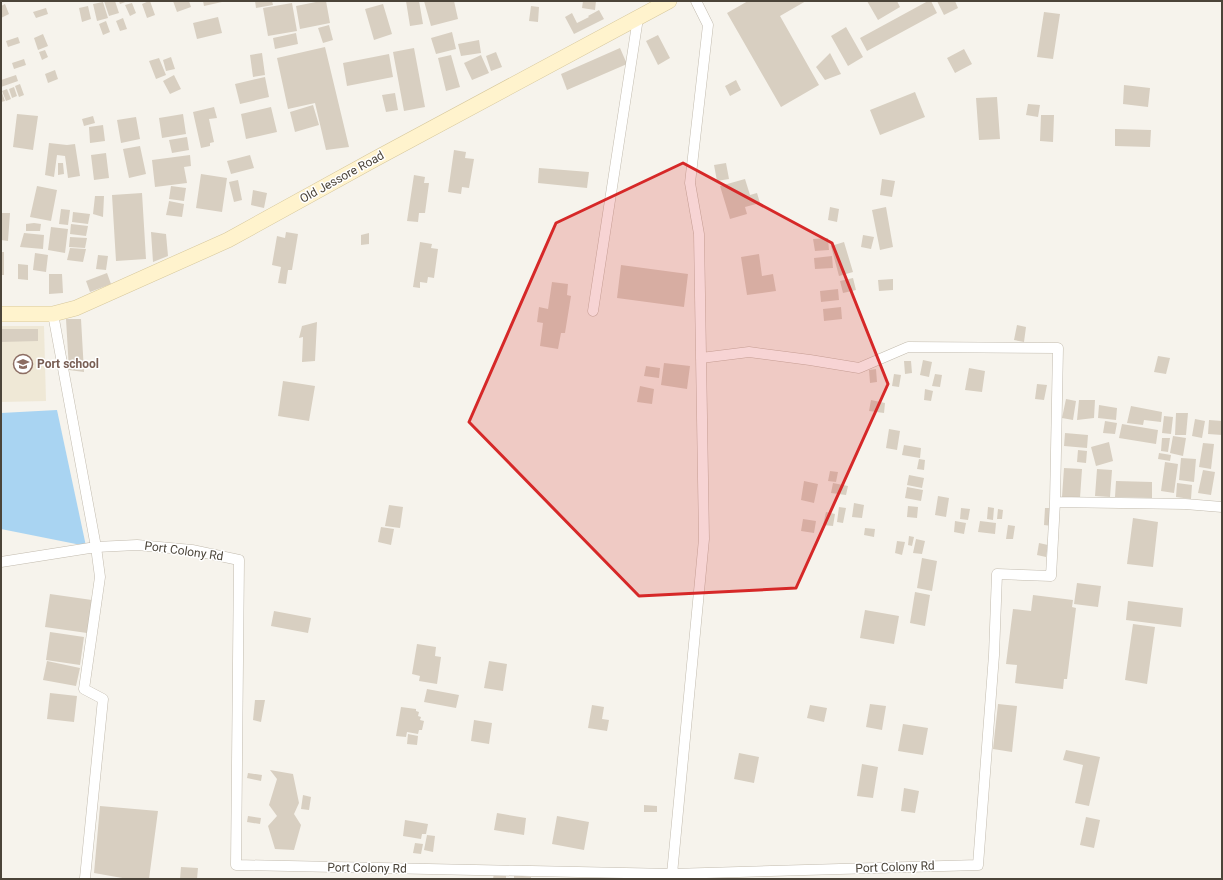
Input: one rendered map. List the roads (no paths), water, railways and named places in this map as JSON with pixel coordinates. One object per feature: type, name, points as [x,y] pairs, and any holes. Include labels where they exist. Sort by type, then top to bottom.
[{"type":"main road","name":"Old Jessore Road","points":[[1,314],[53,314],[76,308],[228,240],[669,1]]},
{"type":"street","points":[[672,874],[704,539],[699,234],[690,183],[708,24],[696,1]]},
{"type":"street","points":[[593,311],[638,18]]},
{"type":"street","points":[[53,314],[58,334],[100,577],[84,689],[103,700],[85,878]]},
{"type":"street","points":[[701,358],[749,352],[858,368],[908,347],[1058,348],[1055,502],[1185,504],[1222,507]]},
{"type":"street","name":"Port Colony Rd","points":[[1,562],[96,547],[137,545],[192,550],[239,560],[236,865],[672,874],[978,865],[994,655],[997,574],[1051,576],[1055,502]]},
{"type":"water","points":[[57,410],[86,546],[1,529],[1,413]]},
{"type":"place","name":"Port school","points":[[23,364]]}]
